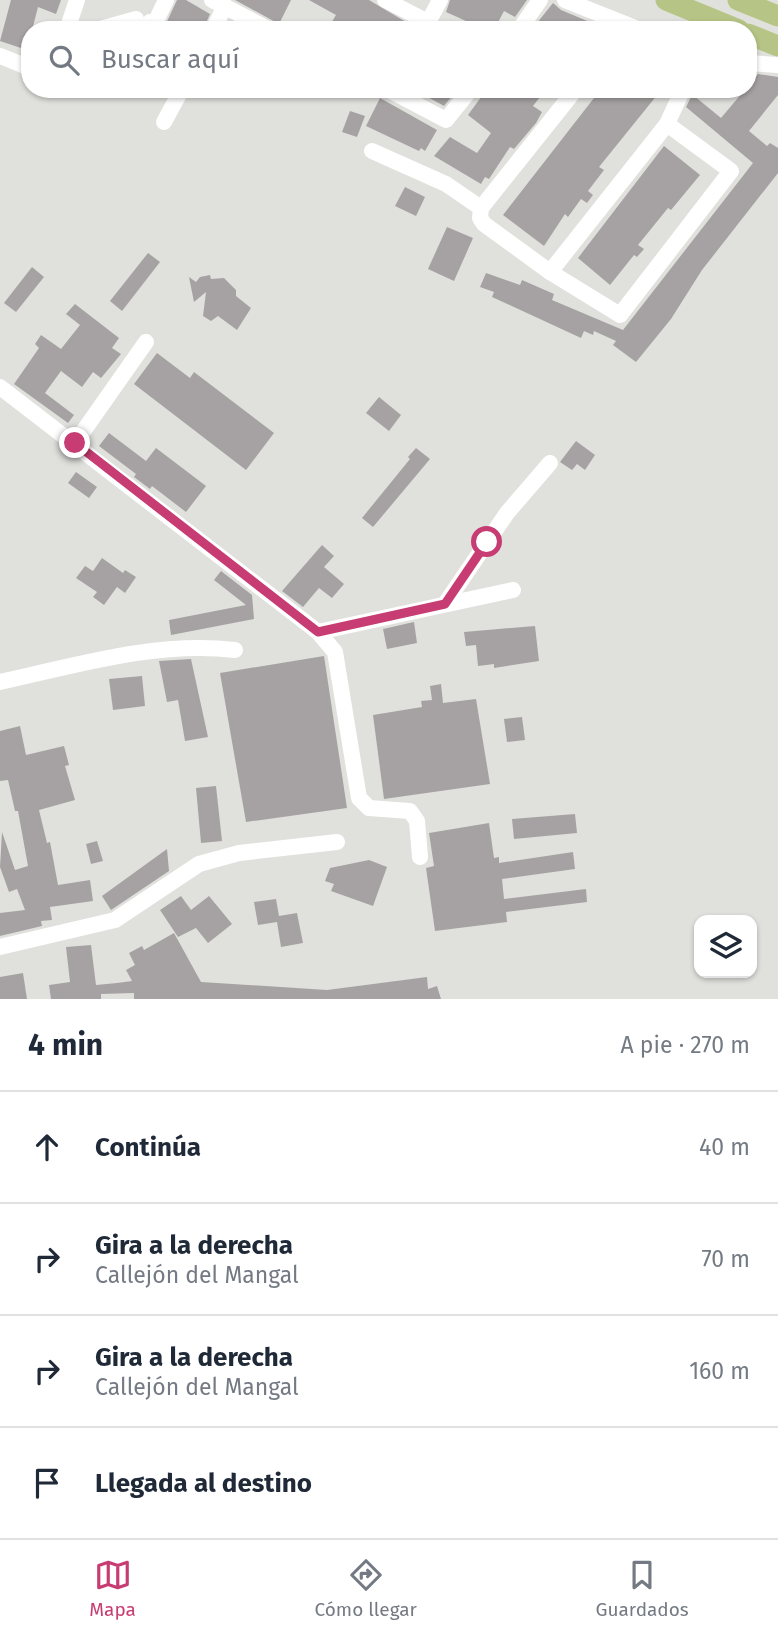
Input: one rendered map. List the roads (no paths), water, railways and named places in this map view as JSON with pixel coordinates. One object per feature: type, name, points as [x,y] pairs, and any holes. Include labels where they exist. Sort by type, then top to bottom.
[{"type":"main road","points":[[666,0],[717,21]]},
{"type":"main road","points":[[740,0],[776,13]]},
{"type":"main road","points":[[757,38],[778,46]]},
{"type":"street","points":[[70,21],[77,0]]},
{"type":"street","points":[[147,21],[166,0]]},
{"type":"street","points":[[385,0],[418,21]]},
{"type":"street","points":[[429,21],[440,0]]},
{"type":"street","points":[[525,21],[540,0]]},
{"type":"street","points":[[565,0],[606,21]]},
{"type":"street","points":[[214,21],[218,3],[253,21]]},
{"type":"street","points":[[0,57],[21,65]]},
{"type":"street","points":[[757,64],[778,65]]},
{"type":"street","points":[[164,122],[176,98]]},
{"type":"street","points":[[405,98],[446,120],[464,98]]},
{"type":"street","points":[[569,98],[481,208],[480,218],[484,224],[550,272],[620,315],[731,171],[667,124]]},
{"type":"street","points":[[550,272],[667,124],[679,98]]},
{"type":"street","points":[[372,151],[446,184],[481,208]]},
{"type":"street","points":[[75,443],[146,342]]},
{"type":"street","points":[[0,387],[318,632],[335,652],[359,798],[369,808],[410,811],[417,821],[420,857]]},
{"type":"street","points":[[445,604],[508,513],[550,463]]},
{"type":"street","points":[[318,632],[513,590]]},
{"type":"street","points":[[0,682],[157,648],[199,646],[235,650]]},
{"type":"street","points":[[0,947],[115,920],[198,864],[239,853],[337,842]]}]
